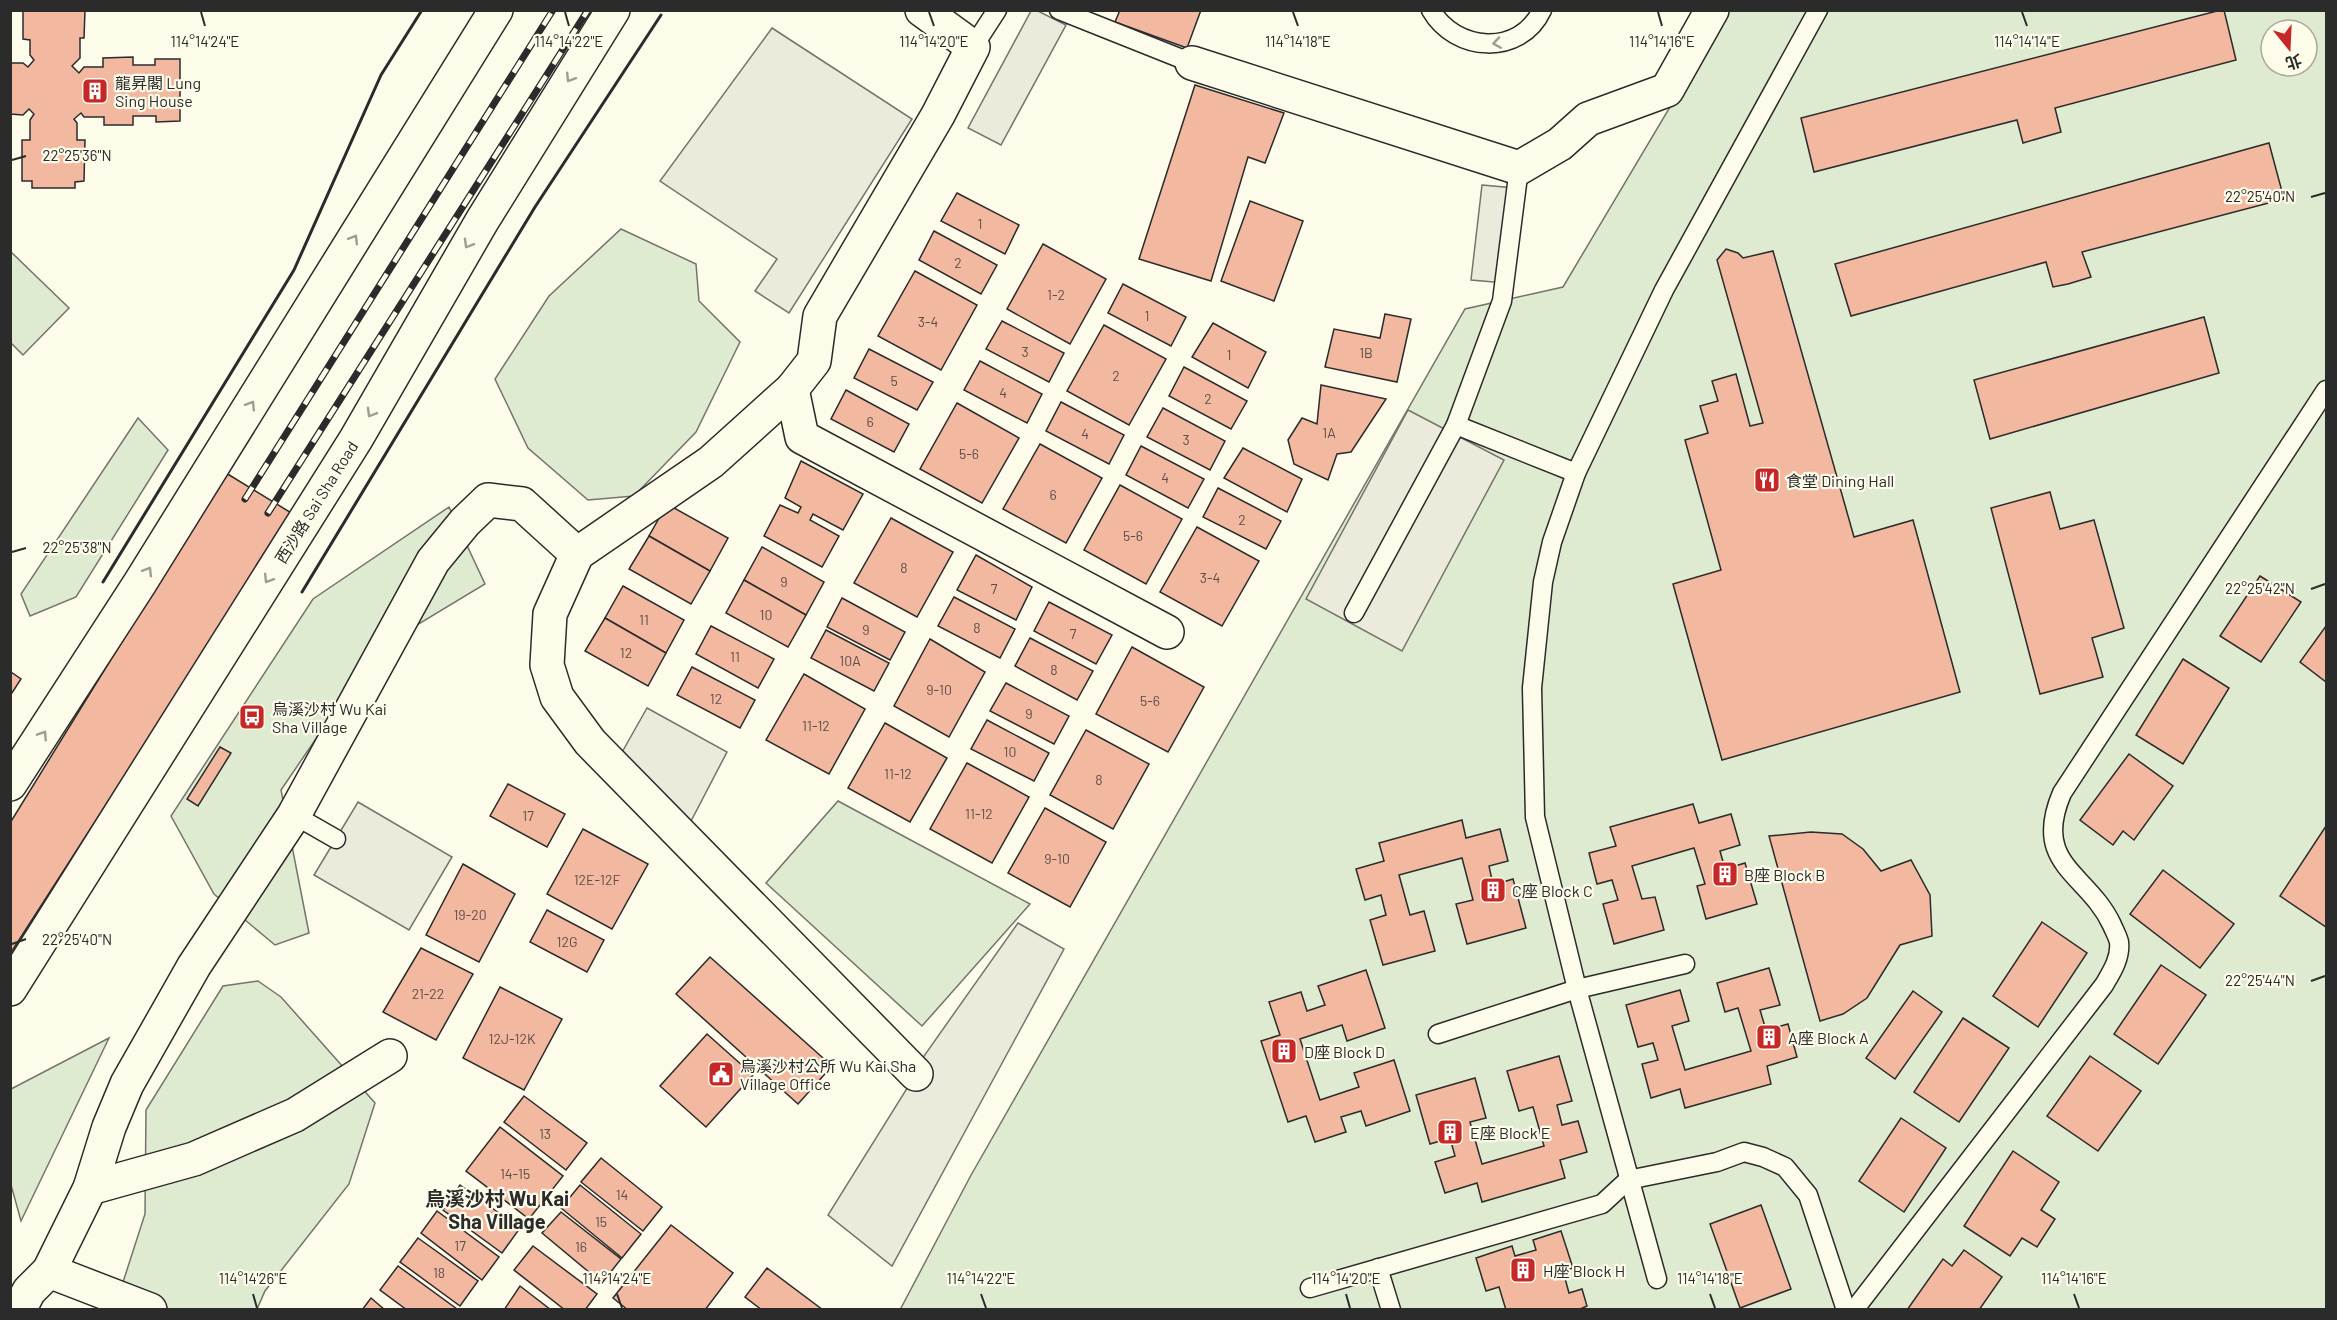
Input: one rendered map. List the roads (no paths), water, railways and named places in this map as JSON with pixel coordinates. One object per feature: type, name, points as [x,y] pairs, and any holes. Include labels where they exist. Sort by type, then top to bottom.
[{"type":"street","points":[[10,784],[140,583],[496,10]]},
{"type":"street","name":"西沙路 Sai Sha Road","points":[[10,989],[356,439],[482,221],[613,10]]},
{"type":"street","points":[[916,1074],[590,742],[557,697],[547,665],[550,614],[577,554],[711,462],[792,389],[814,361],[820,316],[938,115],[973,47],[922,10]]},
{"type":"street","points":[[1192,63],[1519,168],[1560,144],[1587,119],[1667,90],[1712,10]]},
{"type":"street","points":[[792,389],[802,437],[1167,632]]},
{"type":"street","points":[[19,1310],[28,1291],[49,1271],[90,1188],[109,1127],[127,1084],[194,966],[294,815],[433,561],[465,522],[488,500],[522,504],[577,554]]},
{"type":"street","points":[[90,1188],[194,1159],[295,1115],[390,1056]]},
{"type":"street","points":[[49,1271],[150,1310]]},
{"type":"lane","points":[[973,47],[997,10]]},
{"type":"lane","points":[[1059,10],[1192,63]]},
{"type":"lane","points":[[1431,10],[1444,28],[1461,39],[1481,45],[1504,43],[1524,33],[1542,10]]},
{"type":"lane","points":[[1657,1280],[1577,989],[1535,817],[1532,688],[1543,582],[1552,542],[1576,473],[1664,290],[1818,10]]},
{"type":"lane","points":[[1354,613],[1456,425],[1502,301],[1519,168]]},
{"type":"lane","points":[[1854,1310],[2104,985],[2116,965],[2119,942],[2107,915],[2060,860],[2052,827],[2054,810],[2062,793],[2326,390]]},
{"type":"lane","points":[[1456,425],[1576,473]]},
{"type":"lane","points":[[294,815],[336,839]]},
{"type":"lane","points":[[1438,1034],[1577,989],[1685,964]]},
{"type":"lane","points":[[1310,1288],[1602,1204],[1628,1180],[1717,1162],[1744,1152],[1763,1157],[1785,1167],[1808,1194],[1846,1310]]},
{"type":"lane","points":[[1378,1268],[1391,1310]]},
{"type":"railway","points":[[245,499],[553,10]]},
{"type":"railway","points":[[268,513],[588,10]]},
{"type":"place","name":"龍昇閣 Lung Sing House","points":[[95,91]]},
{"type":"place","name":"食堂 Dining Hall","points":[[1767,480]]},
{"type":"place","name":"烏溪沙村 Wu Kai Sha Village","points":[[252,717]]},
{"type":"place","name":"B座 Block B","points":[[1725,874]]},
{"type":"place","name":"C座 Block C","points":[[1493,890]]},
{"type":"place","name":"A座 Block A","points":[[1769,1037]]},
{"type":"place","name":"D座 Block D","points":[[1284,1051]]},
{"type":"place","name":"烏溪沙村公所 Wu Kai Sha Village Office","points":[[721,1074]]},
{"type":"place","name":"E座 Block E","points":[[1450,1132]]},
{"type":"place","name":"H座 Block H","points":[[1523,1270]]},
{"type":"district","name":"烏溪沙村 Wu Kai Sha Village","points":[[497,1210]]}]
